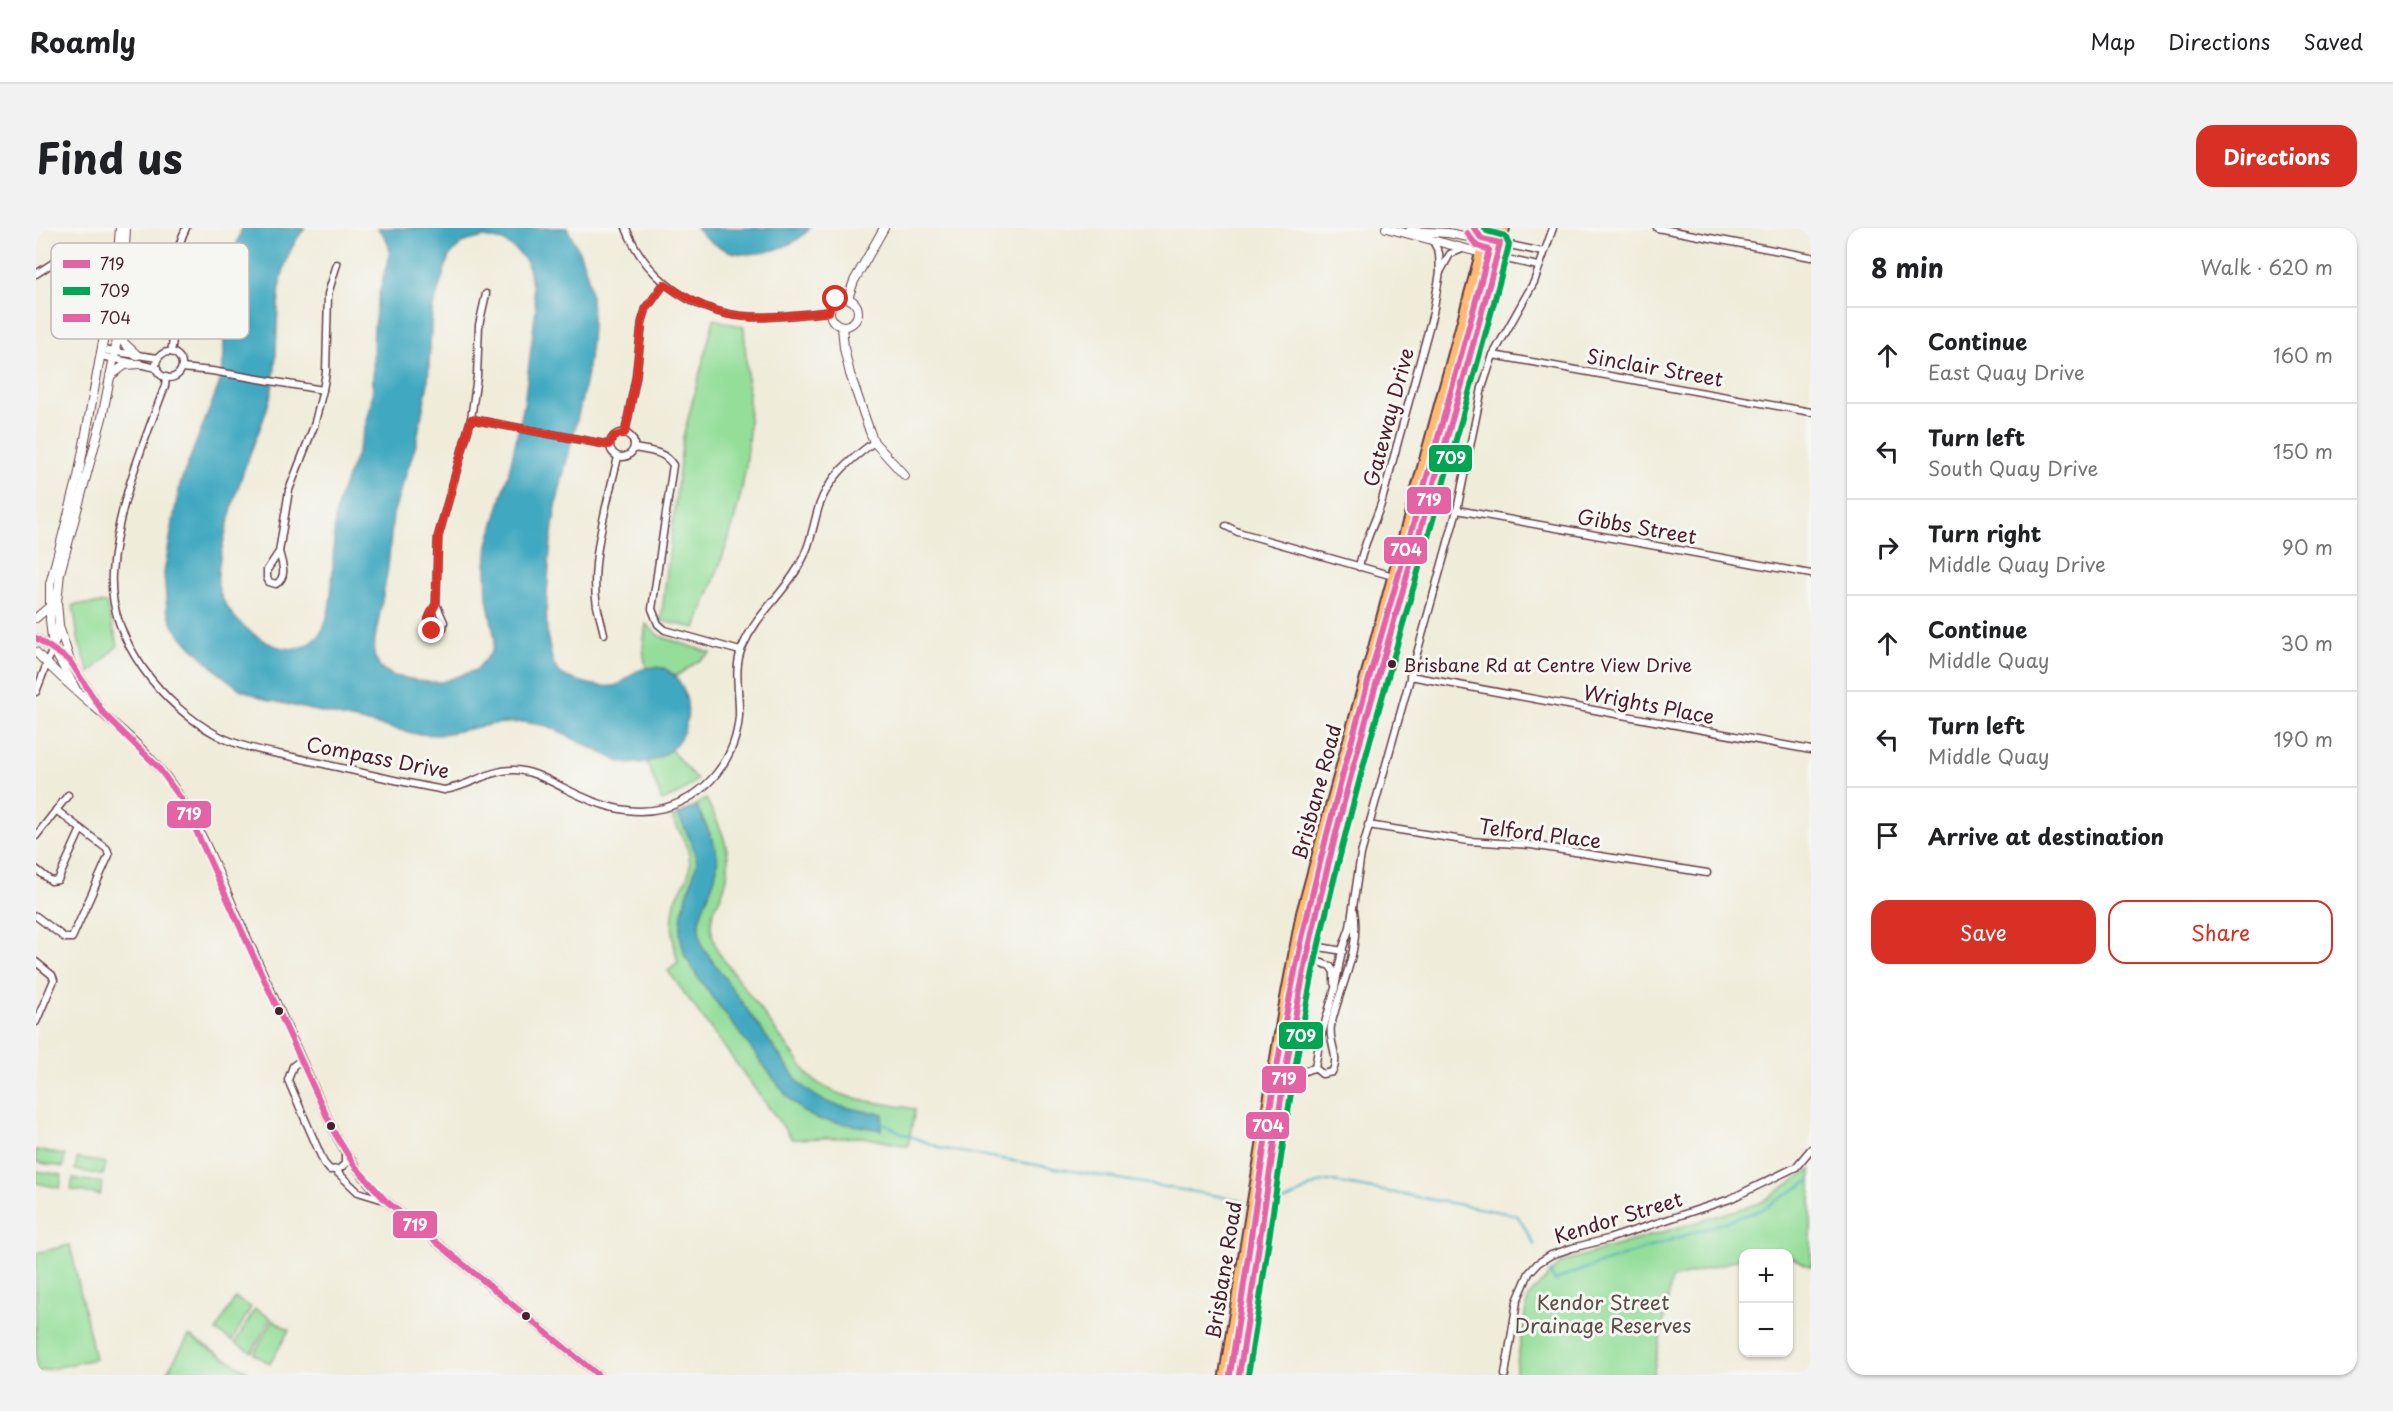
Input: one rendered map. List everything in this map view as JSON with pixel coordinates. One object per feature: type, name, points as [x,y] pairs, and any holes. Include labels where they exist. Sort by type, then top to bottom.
[{"type":"highway","name":"Brisbane Road","points":[[1224,1375],[1296,948],[1318,850],[1488,228]]},
{"type":"highway","name":"Brisbane Road","points":[[1239,1375],[1310,944],[1362,741],[1504,228]]},
{"type":"street","points":[[119,243],[120,228]]},
{"type":"street","points":[[125,243],[126,228]]},
{"type":"street","points":[[180,243],[186,228]]},
{"type":"street","points":[[626,228],[641,256],[664,284],[693,301],[729,314],[751,316],[829,312]]},
{"type":"street","points":[[848,298],[854,281],[884,228]]},
{"type":"street","points":[[1386,228],[1462,249],[1538,266]]},
{"type":"street","points":[[1330,1001],[1335,988],[1342,950],[1348,935],[1359,862],[1368,825],[1457,510],[1482,388],[1493,355],[1529,292],[1553,228]]},
{"type":"street","points":[[1657,228],[1811,257]]},
{"type":"street","points":[[1403,231],[1462,232],[1500,243],[1544,249]]},
{"type":"street","name":"Gateway Drive","points":[[1359,567],[1386,488],[1433,313],[1440,272],[1439,254],[1433,241]]},
{"type":"street","points":[[1440,272],[1447,257],[1462,249]]},
{"type":"street","points":[[36,274],[51,264]]},
{"type":"street","points":[[279,552],[267,570],[267,578],[272,584],[280,582],[283,578],[284,572],[279,552],[291,482],[314,426],[323,390],[326,372],[328,294],[337,264]]},
{"type":"street","points":[[625,433],[636,377],[642,322],[646,309],[664,284]]},
{"type":"street","points":[[436,604],[438,537],[471,419],[477,376],[479,325],[486,294]]},
{"type":"street","points":[[848,298],[857,306],[858,313],[852,323],[842,326],[833,322],[829,312],[832,302],[836,299],[848,298]]},
{"type":"street","points":[[842,326],[850,374],[874,441],[905,476]]},
{"type":"street","points":[[75,690],[53,648],[49,607],[51,572],[78,477],[104,339]]},
{"type":"street","points":[[104,714],[70,661],[59,625],[57,602],[60,573],[102,418],[117,339]]},
{"type":"street","points":[[123,339],[138,359],[157,368]]},
{"type":"street","points":[[171,352],[174,339]]},
{"type":"street","points":[[101,353],[138,359],[159,358],[171,352],[178,356],[182,368]]},
{"type":"street","name":"Sinclair Street","points":[[1493,355],[1811,412]]},
{"type":"street","points":[[159,358],[157,368],[160,374],[166,377],[176,375],[182,368]]},
{"type":"street","points":[[110,376],[124,365],[138,359]]},
{"type":"street","points":[[182,368],[284,382],[323,390]]},
{"type":"street","name":"Compass Drive","points":[[166,377],[165,386],[132,474],[123,507],[112,574],[113,595],[122,628],[143,670],[170,698],[218,735],[250,747],[444,790],[458,788],[496,771],[514,770],[532,773],[593,803],[640,812],[664,808],[681,802],[699,791],[721,769],[732,750],[739,714],[737,675],[740,651],[758,617],[785,587],[801,563],[811,539],[826,488],[837,472],[874,441]]},
{"type":"street","points":[[471,419],[609,445]]},
{"type":"street","points":[[625,433],[633,439],[634,448],[628,456],[618,457],[612,453],[609,445],[614,436],[625,433]]},
{"type":"street","points":[[634,448],[662,453],[673,465],[652,609],[654,618],[665,630],[740,651]]},
{"type":"street","points":[[604,634],[597,606],[596,590],[600,531],[618,457]]},
{"type":"street","name":"Gibbs Street","points":[[1457,510],[1811,574]]},
{"type":"street","points":[[1226,526],[1239,532],[1394,576]]},
{"type":"street","points":[[36,618],[49,607]]},
{"type":"street","points":[[36,692],[59,625]]},
{"type":"street","points":[[36,638],[70,661]]},
{"type":"street","points":[[36,652],[158,766],[182,800],[345,1152],[368,1182],[385,1200],[598,1375]]},
{"type":"street","name":"Wrights Place","points":[[1410,676],[1811,750]]},
{"type":"street","points":[[36,836],[68,795]]},
{"type":"street","points":[[36,916],[65,938],[70,939],[75,935],[109,855],[107,849],[56,810]]},
{"type":"street","name":"Telford Place","points":[[1368,825],[1469,841],[1531,845],[1707,873]]},
{"type":"street","points":[[36,869],[51,881],[58,880],[81,829]]},
{"type":"street","points":[[1314,1068],[1322,1074],[1332,1072],[1334,1069],[1335,1059],[1330,1031],[1349,968],[1356,922],[1353,908]]},
{"type":"street","points":[[1296,948],[1310,944],[1342,950]]},
{"type":"street","points":[[1296,948],[1308,957],[1327,964],[1332,969],[1334,977],[1314,1068]]},
{"type":"street","points":[[1342,950],[1349,968]]},
{"type":"street","points":[[36,962],[54,980],[36,1022]]},
{"type":"street","points":[[302,1060],[293,1066],[288,1080],[324,1164],[335,1170],[358,1192],[385,1200]]},
{"type":"street","points":[[1282,1109],[1299,1074],[1314,1068]]},
{"type":"street","name":"Kendor Street","points":[[1505,1375],[1517,1301],[1529,1273],[1538,1263],[1551,1255],[1730,1199],[1772,1181],[1796,1167],[1811,1149]]},
{"type":"street","points":[[335,1170],[345,1164],[345,1152]]},
{"type":"green space","points":[[714,319],[744,327],[749,432],[745,470],[735,517],[696,628],[661,621],[683,438]]},
{"type":"green space","points":[[106,603],[118,645],[90,673],[79,643],[73,605]]},
{"type":"green space","points":[[646,624],[659,636],[711,653],[676,676],[664,668],[646,668],[643,648]]},
{"type":"green space","points":[[671,750],[697,780],[680,793],[662,801],[647,762]]},
{"type":"green space","points":[[706,799],[722,833],[728,859],[726,882],[712,916],[711,926],[718,952],[810,1077],[821,1085],[846,1096],[915,1109],[908,1146],[863,1137],[792,1139],[668,971],[678,963],[673,933],[673,911],[687,878],[690,862],[687,846],[672,818]]},
{"type":"green space","points":[[36,1150],[65,1155],[63,1167],[36,1162]]},
{"type":"green space","points":[[77,1158],[106,1163],[103,1175],[75,1170]]},
{"type":"green space","name":"Kendor Street Drainage Reserves","points":[[1811,1169],[1811,1267],[1793,1258],[1793,1249],[1739,1249],[1739,1259],[1672,1279],[1653,1375],[1515,1375],[1528,1297],[1562,1262],[1760,1203]]},
{"type":"green space","points":[[36,1171],[62,1175],[60,1188],[36,1183]]},
{"type":"green space","points":[[73,1178],[102,1183],[100,1195],[71,1190]]},
{"type":"green space","points":[[70,1245],[95,1359],[36,1372],[36,1253]]},
{"type":"green space","points":[[235,1298],[251,1307],[232,1341],[216,1331]]},
{"type":"green space","points":[[255,1309],[271,1318],[252,1352],[235,1343]]},
{"type":"green space","points":[[273,1320],[289,1330],[270,1364],[254,1354]]},
{"type":"green space","points":[[189,1336],[254,1375],[165,1375]]},
{"type":"water","points":[[242,228],[305,228],[293,246],[280,286],[275,373],[271,394],[233,504],[218,577],[218,586],[223,599],[244,626],[273,645],[289,649],[304,647],[317,638],[324,627],[328,613],[336,511],[358,450],[371,404],[376,314],[390,252],[386,239],[377,228],[567,228],[588,278],[592,305],[592,333],[584,390],[552,531],[546,606],[549,645],[558,671],[569,678],[586,683],[617,685],[632,674],[651,667],[661,668],[674,675],[685,694],[687,717],[684,730],[671,750],[649,761],[622,763],[548,726],[523,722],[494,724],[438,735],[417,734],[268,700],[240,689],[219,673],[174,627],[167,609],[164,573],[181,481],[219,385],[224,358],[224,339],[249,339],[249,243],[237,243]],"holes":[[[484,237],[503,241],[527,262],[536,308],[524,405],[509,472],[488,544],[487,599],[495,639],[492,652],[476,670],[442,682],[394,676],[380,668],[374,655],[375,639],[388,568],[393,514],[416,444],[428,383],[432,310],[449,256],[464,242]]]},
{"type":"water","points":[[696,228],[810,228],[783,247],[748,254],[722,248]]},
{"type":"water","points":[[697,806],[717,854],[717,870],[700,918],[699,930],[702,946],[799,1083],[819,1098],[838,1106],[883,1114],[881,1130],[817,1119],[802,1111],[786,1095],[699,979],[685,956],[680,935],[682,913],[697,862],[692,843],[678,815]]},
{"type":"waterway","points":[[882,1122],[899,1132],[944,1149],[1241,1200]]},
{"type":"waterway","points":[[1550,1272],[1555,1281],[1569,1274],[1761,1210],[1811,1180]]},
{"type":"waterway","points":[[1279,1203],[1328,1181],[1517,1215],[1535,1245]]},
{"type":"transit line","name":"719","points":[[1239,1375],[1291,1037],[1314,925],[1380,669],[1454,414],[1500,243],[1482,239],[1474,228]]},
{"type":"transit line","name":"709","points":[[1248,1375],[1300,1038],[1323,926],[1366,755],[1509,245],[1505,236],[1487,231],[1485,228]]},
{"type":"transit line","name":"704","points":[[1230,1374],[1273,1090],[1306,921],[1349,752],[1489,250],[1477,246],[1467,233]]},
{"type":"transit line","name":"719","points":[[36,638],[70,661],[104,714],[158,767],[182,800],[334,1132],[354,1165],[385,1200],[598,1375]]},
{"type":"place","name":"Brisbane Rd at Centre View Drive","points":[[1392,664]]},
{"type":"route","points":[[432,631],[428,625],[428,619],[436,604],[438,537],[460,466],[471,419],[609,445],[614,436],[625,433],[636,377],[642,322],[646,309],[664,284],[709,309],[751,316],[829,312],[832,302],[836,299]]}]
